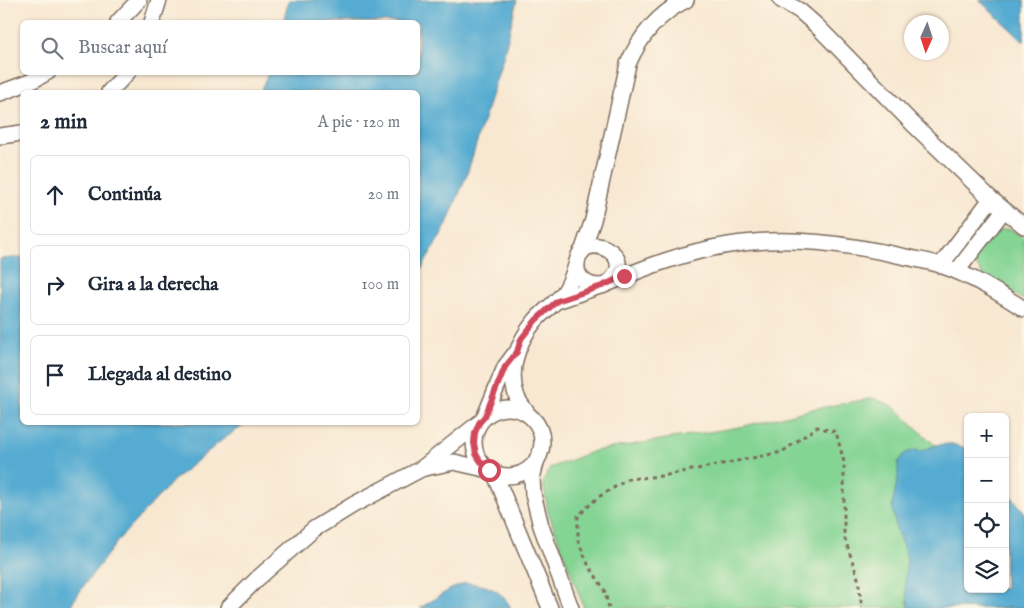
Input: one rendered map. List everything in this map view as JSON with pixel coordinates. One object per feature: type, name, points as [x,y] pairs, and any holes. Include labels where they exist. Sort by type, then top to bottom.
[{"type":"street","points":[[121,20],[139,0]]},
{"type":"street","points":[[153,20],[159,0]]},
{"type":"street","points":[[571,608],[541,526],[533,494],[532,478],[541,450],[542,440],[540,430],[517,397],[513,381],[514,365],[521,339],[536,320],[557,301],[572,278],[593,220],[628,64],[636,47],[647,30],[663,14],[686,0]]},
{"type":"street","points":[[781,0],[800,11],[817,26],[867,79],[991,199],[1024,226]]},
{"type":"street","points":[[0,93],[30,82],[43,75]]},
{"type":"street","points":[[111,90],[125,75]]},
{"type":"street","points":[[0,136],[20,133]]},
{"type":"street","points":[[942,265],[991,199]]},
{"type":"street","points":[[957,271],[1004,210]]},
{"type":"street","points":[[593,220],[600,241],[606,248],[617,260],[617,273],[605,285],[588,284],[583,280],[577,268],[580,256],[592,246],[606,248],[624,260],[644,268]]},
{"type":"street","points":[[557,301],[605,285],[644,268],[695,252],[730,244],[770,241],[850,245],[942,265],[957,271],[1024,309]]},
{"type":"street","points":[[517,352],[505,367],[475,433],[474,443],[476,454],[481,462],[492,471],[550,608]]},
{"type":"street","points":[[228,608],[257,579],[314,529],[353,505],[421,469],[494,410],[505,408],[517,409],[527,413]]},
{"type":"street","points":[[421,469],[454,462],[504,475],[522,472],[537,459]]},
{"type":"path","points":[[609,608],[604,589],[588,564],[578,540],[578,516],[596,498],[628,479],[662,476],[782,452],[817,427],[836,432],[844,462],[844,536],[858,578],[862,608]]},
{"type":"green space","points":[[1010,229],[1024,238],[1024,300],[983,276],[976,264],[976,256],[994,232]]},
{"type":"green space","points":[[873,398],[893,406],[935,445],[952,444],[964,448],[964,593],[1009,593],[1009,493],[1024,512],[1024,608],[584,608],[548,512],[543,482],[550,468],[594,451],[745,426],[813,409]]},
{"type":"water","points":[[289,0],[517,0],[504,54],[467,174],[446,226],[420,272],[420,90],[261,90],[267,75],[420,75],[420,20],[284,20]]},
{"type":"water","points":[[979,0],[1024,0],[1024,42]]},
{"type":"water","points":[[20,257],[20,425],[244,425],[222,440],[174,480],[120,538],[69,608],[0,608],[0,259]]},
{"type":"water","points":[[952,444],[964,448],[964,593],[1009,593],[1009,493],[1024,512],[1024,608],[909,608],[905,584],[907,558],[896,528],[892,505],[898,478],[898,463],[904,454],[914,450],[922,451],[936,445]]},
{"type":"water","points":[[465,583],[486,586],[498,592],[511,608],[420,608],[449,590]]},
{"type":"route","points":[[489,470],[476,454],[475,433],[479,423],[485,416],[505,367],[517,352],[521,339],[536,320],[557,301],[602,286],[624,276]]}]
